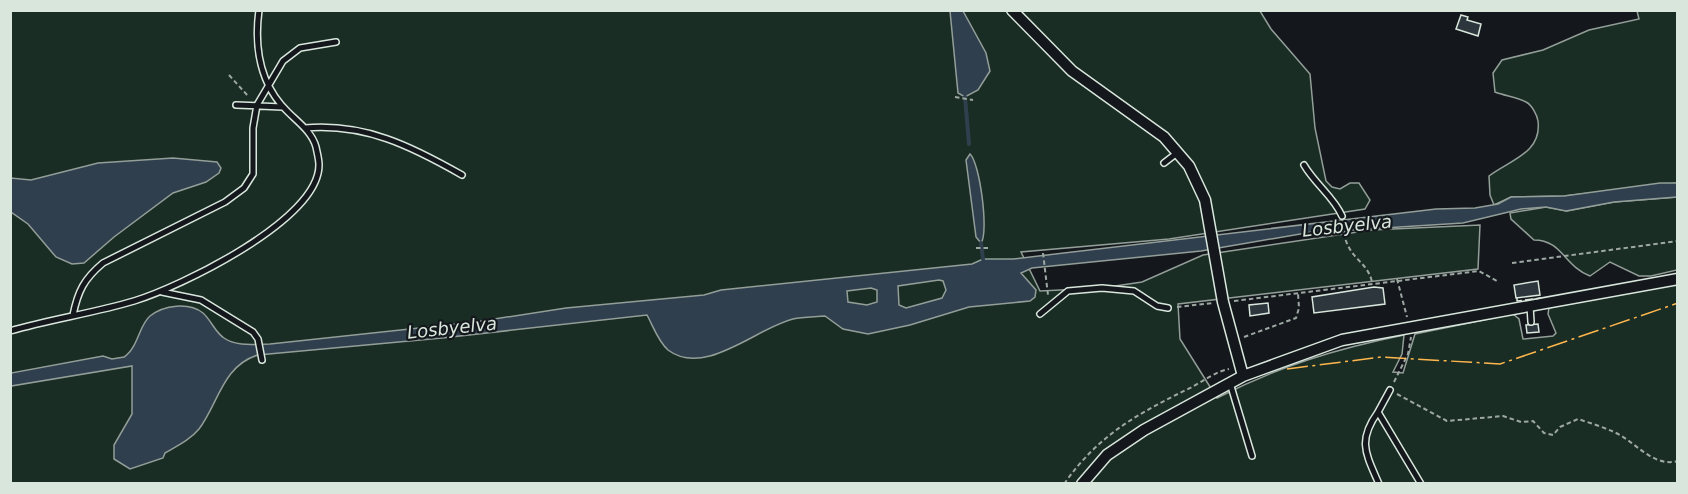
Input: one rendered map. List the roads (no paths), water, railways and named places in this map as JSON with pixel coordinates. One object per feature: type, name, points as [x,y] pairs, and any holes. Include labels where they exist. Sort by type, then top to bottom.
[{"type":"street","points":[[1012,10],[1072,72],[1164,137],[1179,152],[1199,185],[1205,200],[1223,302],[1243,376]]},
{"type":"street","points":[[1082,483],[1107,456],[1144,430],[1243,376],[1293,355],[1342,340],[1677,279]]},
{"type":"lane","points":[[10,331],[108,308],[160,292],[258,241],[304,196],[320,166],[315,144],[305,128],[282,106],[268,87],[258,44],[259,10]]},
{"type":"lane","points":[[73,315],[77,294],[87,277],[103,263],[225,202],[244,188],[253,174],[253,128],[256,105],[283,61],[300,48],[336,42]]},
{"type":"lane","points":[[236,105],[282,106]]},
{"type":"lane","points":[[305,128],[326,126],[374,132],[416,149],[462,175]]},
{"type":"lane","points":[[1164,163],[1179,152]]},
{"type":"lane","points":[[1304,165],[1313,179],[1333,200],[1342,216]]},
{"type":"lane","points":[[1040,314],[1068,291],[1113,288],[1134,291],[1157,306],[1168,308]]},
{"type":"lane","points":[[160,292],[201,300],[253,332],[258,339],[262,360]]},
{"type":"lane","points":[[1530,306],[1531,322]]},
{"type":"lane","points":[[1230,383],[1252,456]]},
{"type":"lane","points":[[1379,483],[1365,448],[1365,435],[1390,390]]},
{"type":"lane","points":[[1378,412],[1421,483]]},
{"type":"water","points":[[950,11],[963,11],[986,53],[990,71],[978,90],[965,97],[958,93]]},
{"type":"water","points":[[970,154],[977,170],[984,213],[981,243],[976,237],[966,160]]},
{"type":"water","points":[[173,158],[217,162],[221,168],[219,173],[206,182],[173,193],[114,237],[84,263],[72,264],[56,257],[28,224],[11,212],[11,178],[31,180],[98,163]]},
{"type":"water","name":"Losbyelva","points":[[1660,183],[1677,183],[1677,197],[1614,202],[1566,211],[1546,207],[1521,209],[1463,223],[1352,230],[1331,235],[1312,232],[1201,251],[1032,268],[1021,273],[1036,290],[1035,297],[1030,301],[969,307],[910,325],[868,334],[843,329],[825,316],[797,318],[779,324],[715,355],[698,358],[683,357],[668,350],[647,315],[442,338],[258,355],[246,360],[229,376],[206,419],[192,436],[165,453],[163,458],[130,469],[114,459],[114,445],[132,414],[132,366],[11,386],[11,373],[103,356],[112,359],[124,357],[129,353],[150,316],[162,309],[176,306],[191,307],[203,313],[218,333],[229,341],[270,344],[475,322],[566,308],[704,295],[721,290],[972,264],[983,259],[1013,259],[1436,209],[1475,208],[1498,204],[1511,197],[1564,196]],"holes":[[[943,281],[946,290],[942,298],[906,308],[899,305],[898,286]],[[871,288],[877,290],[877,302],[867,305],[848,302],[847,291]]]},
{"type":"waterway","points":[[965,97],[969,144]]},
{"type":"waterway","points":[[981,243],[983,259]]}]
